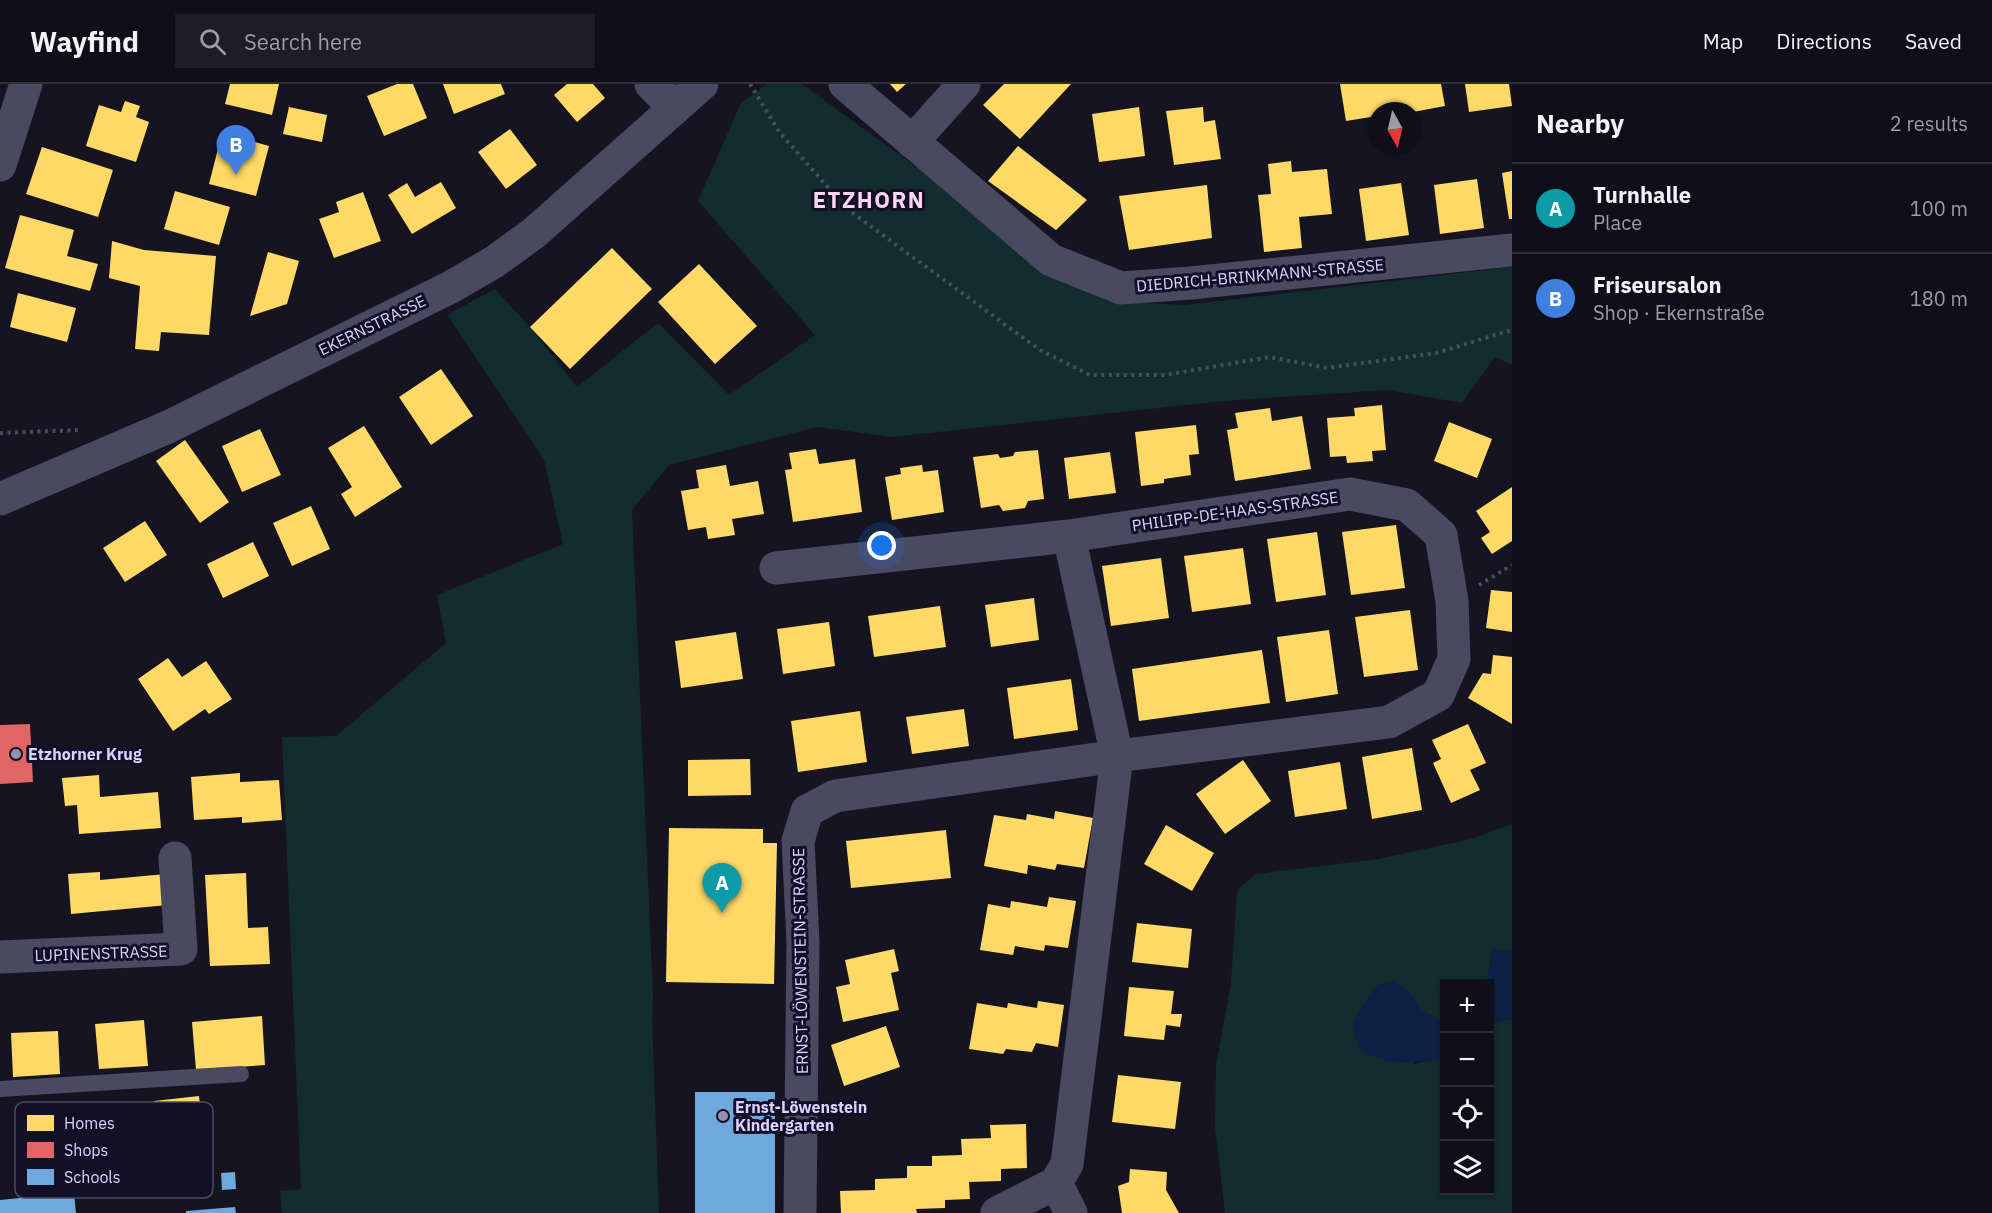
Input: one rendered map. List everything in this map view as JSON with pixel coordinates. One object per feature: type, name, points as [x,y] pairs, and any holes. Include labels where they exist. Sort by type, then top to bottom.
[{"type":"street","points":[[0,165],[26,84]]},
{"type":"street","points":[[651,84],[675,108]]},
{"type":"street","name":"EKERNSTRASSE","points":[[0,499],[168,427],[451,287],[494,262],[534,233],[702,84]]},
{"type":"street","name":"DIEDRICH-BRINKMANN-STRASSE","points":[[845,84],[1051,260],[1121,288],[1512,250]]},
{"type":"street","points":[[912,142],[964,84]]},
{"type":"street","name":"PHILIPP-DE-HAAS-STRASSE","points":[[776,568],[1069,536],[1350,494],[1407,505],[1441,535],[1452,601],[1454,659],[1438,695],[1389,722],[1117,756]]},
{"type":"street","points":[[997,1213],[1056,1183],[1067,1164],[1117,756],[1069,536]]},
{"type":"street","name":"ERNST-LÖWENSTEIN-STRASSE","points":[[800,1213],[803,942],[798,841],[807,811],[835,796],[1117,756]]},
{"type":"street","name":"LUPINENSTRASSE","points":[[0,957],[182,949],[175,858]]},
{"type":"street","points":[[1056,1183],[1071,1213]]},
{"type":"lane","points":[[0,1089],[241,1074]]},
{"type":"green space","points":[[767,84],[802,84],[923,172],[1113,301],[1184,305],[1512,267],[1512,365],[1495,357],[1462,403],[1387,390],[1223,401],[892,437],[817,427],[669,465],[632,510],[653,996],[659,1213],[282,1213],[280,1191],[301,1189],[282,737],[336,736],[446,643],[437,595],[563,544],[544,459],[447,315],[495,289],[530,327],[577,387],[658,323],[729,395],[815,335],[698,201],[741,103]]},
{"type":"green space","points":[[1512,824],[1512,951],[1493,949],[1487,979],[1440,979],[1440,1019],[1422,1011],[1412,995],[1414,1064],[1440,1058],[1440,1195],[1494,1195],[1494,1023],[1512,1018],[1512,1213],[1225,1213],[1215,1128],[1216,1065],[1231,983],[1237,890],[1256,874],[1378,859],[1471,839]]},
{"type":"water","points":[[1493,949],[1512,951],[1512,1018],[1494,1023],[1494,979],[1487,979]]},
{"type":"water","points":[[1394,981],[1412,995],[1422,1011],[1440,1019],[1440,1058],[1402,1063],[1360,1051],[1352,1025],[1368,997],[1378,985]]},
{"type":"building: Homes","points":[[230,84],[279,84],[272,115],[225,104]]},
{"type":"building: Homes","points":[[397,84],[413,84],[427,118],[384,136],[367,96]]},
{"type":"building: Homes","points":[[443,84],[501,84],[505,94],[454,114]]},
{"type":"building: Homes","points":[[567,84],[593,84],[605,98],[577,122],[554,95]]},
{"type":"building: Homes","points":[[890,84],[906,84],[897,92]]},
{"type":"building: Homes","points":[[1004,84],[1071,84],[1020,139],[983,105]]},
{"type":"building: Homes","points":[[1340,84],[1441,84],[1445,106],[1422,110],[1422,102],[1368,102],[1368,117],[1346,121]]},
{"type":"building: Homes","points":[[1465,84],[1509,84],[1512,106],[1469,112]]},
{"type":"building: Homes","points":[[125,101],[140,106],[136,117],[149,122],[136,162],[86,146],[99,105],[121,112]]},
{"type":"building: Homes","points":[[289,107],[327,115],[322,142],[283,134]]},
{"type":"building: Homes","points":[[1139,107],[1145,156],[1099,162],[1092,114]]},
{"type":"building: Homes","points":[[1203,107],[1204,122],[1215,120],[1221,159],[1174,165],[1166,111]]},
{"type":"building: Homes","points":[[510,129],[537,165],[506,189],[478,152]]},
{"type":"building: Homes","points":[[222,133],[269,146],[256,196],[209,184]]},
{"type":"building: Homes","points":[[1018,146],[1087,200],[1056,230],[988,181]]},
{"type":"building: Homes","points":[[42,147],[113,170],[98,217],[26,194]]},
{"type":"building: Homes","points":[[1291,161],[1292,172],[1327,169],[1332,214],[1299,217],[1302,248],[1264,252],[1258,195],[1271,194],[1268,164]]},
{"type":"building: Homes","points":[[1512,171],[1512,219],[1509,219],[1502,173]]},
{"type":"building: Homes","points":[[1477,179],[1484,228],[1440,234],[1434,185]]},
{"type":"building: Homes","points":[[441,182],[456,208],[412,234],[388,195],[407,183],[415,197]]},
{"type":"building: Homes","points":[[1401,183],[1409,235],[1366,241],[1359,189]]},
{"type":"building: Homes","points":[[1207,185],[1212,238],[1129,250],[1119,196]]},
{"type":"building: Homes","points":[[175,191],[230,207],[219,245],[164,229]]},
{"type":"building: Homes","points":[[363,192],[381,241],[334,258],[319,219],[339,212],[336,202]]},
{"type":"building: Homes","points":[[20,215],[74,230],[67,256],[98,264],[90,291],[5,268]]},
{"type":"building: Homes","points":[[112,241],[144,250],[216,256],[209,335],[161,332],[159,351],[135,349],[140,286],[109,278]]},
{"type":"building: Homes","points":[[612,248],[652,289],[570,369],[530,327]]},
{"type":"building: Homes","points":[[268,252],[299,261],[287,304],[250,316]]},
{"type":"building: Homes","points":[[699,264],[757,326],[715,364],[658,302]]},
{"type":"building: Homes","points":[[18,293],[76,308],[67,342],[10,327]]},
{"type":"building: Homes","points":[[441,369],[473,416],[431,445],[399,397]]},
{"type":"building: Homes","points":[[1382,405],[1386,450],[1372,451],[1373,461],[1347,463],[1346,456],[1330,457],[1327,418],[1355,416],[1354,408]]},
{"type":"building: Homes","points":[[1270,408],[1272,421],[1302,416],[1311,469],[1235,481],[1227,430],[1238,428],[1235,413]]},
{"type":"building: Homes","points":[[1449,422],[1492,439],[1477,478],[1434,461]]},
{"type":"building: Homes","points":[[1196,425],[1199,454],[1189,455],[1191,475],[1164,479],[1164,483],[1141,486],[1135,432]]},
{"type":"building: Homes","points":[[364,426],[402,487],[355,517],[341,494],[352,487],[328,448]]},
{"type":"building: Homes","points":[[260,429],[281,475],[242,492],[222,446]]},
{"type":"building: Homes","points":[[185,440],[229,502],[200,523],[156,461]]},
{"type":"building: Homes","points":[[816,449],[819,464],[855,459],[862,512],[793,522],[785,470],[792,469],[789,453]]},
{"type":"building: Homes","points":[[1038,450],[1044,499],[1028,501],[1025,508],[1003,511],[999,505],[981,508],[973,457],[998,454],[1000,458],[1013,456],[1015,452]]},
{"type":"building: Homes","points":[[1110,452],[1116,493],[1069,499],[1064,458]]},
{"type":"building: Homes","points":[[726,465],[730,486],[758,481],[764,514],[732,519],[735,535],[708,539],[706,527],[688,530],[681,491],[699,488],[696,470]]},
{"type":"building: Homes","points":[[922,465],[923,472],[938,470],[944,512],[892,520],[885,477],[901,474],[900,468]]},
{"type":"building: Homes","points":[[1512,487],[1512,541],[1492,554],[1481,538],[1490,532],[1476,511]]},
{"type":"building: Homes","points":[[311,506],[330,549],[292,566],[273,523]]},
{"type":"building: Homes","points":[[145,521],[167,555],[125,582],[103,548]]},
{"type":"building: Homes","points":[[1396,525],[1405,588],[1351,595],[1342,532]]},
{"type":"building: Homes","points":[[1317,532],[1326,595],[1276,602],[1267,539]]},
{"type":"building: Homes","points":[[253,542],[269,576],[223,598],[207,564]]},
{"type":"building: Homes","points":[[1243,548],[1251,604],[1192,612],[1184,556]]},
{"type":"building: Homes","points":[[1161,558],[1169,618],[1111,626],[1102,566]]},
{"type":"building: Homes","points":[[1491,590],[1512,592],[1512,632],[1486,628]]},
{"type":"building: Homes","points":[[1034,598],[1039,640],[991,647],[985,605]]},
{"type":"building: Homes","points":[[940,606],[946,647],[874,657],[868,616]]},
{"type":"building: Homes","points":[[1410,610],[1418,670],[1364,677],[1355,617]]},
{"type":"building: Homes","points":[[829,622],[835,666],[783,674],[777,629]]},
{"type":"building: Homes","points":[[1329,630],[1338,694],[1286,702],[1277,637]]},
{"type":"building: Homes","points":[[736,632],[743,679],[681,688],[675,641]]},
{"type":"building: Homes","points":[[1262,650],[1270,703],[1139,721],[1132,669]]},
{"type":"building: Homes","points":[[1493,655],[1512,657],[1512,724],[1468,698],[1483,673],[1491,674]]},
{"type":"building: Homes","points":[[168,658],[182,677],[206,661],[232,699],[209,714],[205,709],[173,731],[138,679]]},
{"type":"building: Homes","points":[[1071,679],[1078,730],[1014,739],[1007,688]]},
{"type":"building: Homes","points":[[964,709],[969,746],[912,754],[906,717]]},
{"type":"building: Homes","points":[[860,711],[867,762],[798,772],[791,721]]},
{"type":"building: Homes","points":[[1468,724],[1486,763],[1470,770],[1480,790],[1451,803],[1433,763],[1441,759],[1432,740]]},
{"type":"building: Homes","points":[[1412,748],[1422,810],[1372,819],[1362,757]]},
{"type":"building: Homes","points":[[750,759],[751,795],[688,796],[688,760]]},
{"type":"building: Homes","points":[[1243,760],[1271,801],[1225,834],[1196,794]]},
{"type":"building: Homes","points":[[1340,762],[1347,809],[1295,817],[1288,771]]},
{"type":"building: Homes","points":[[240,773],[240,782],[279,780],[282,820],[242,823],[242,817],[194,820],[191,777]]},
{"type":"building: Homes","points":[[99,775],[100,797],[158,792],[161,828],[79,834],[77,805],[65,806],[62,778]]},
{"type":"building: Homes","points":[[1055,811],[1093,818],[1084,868],[1057,864],[1055,870],[1028,865],[1027,874],[984,866],[994,815],[1026,820],[1027,814],[1054,819]]},
{"type":"building: Homes","points":[[1166,825],[1214,853],[1192,891],[1144,864]]},
{"type":"building: Homes","points":[[669,828],[763,829],[763,843],[777,843],[774,984],[666,982]]},
{"type":"building: Homes","points":[[946,830],[951,878],[851,888],[846,841]]},
{"type":"building: Homes","points":[[100,872],[100,880],[166,874],[168,905],[71,914],[68,874]]},
{"type":"building: Homes","points":[[246,873],[248,928],[268,927],[270,964],[210,966],[205,875]]},
{"type":"building: Homes","points":[[1049,897],[1076,901],[1068,948],[1045,945],[1044,951],[1015,946],[1013,955],[980,950],[988,904],[1010,908],[1011,901],[1047,907]]},
{"type":"building: Homes","points":[[1137,923],[1192,929],[1188,968],[1132,962]]},
{"type":"building: Homes","points":[[894,949],[899,971],[891,973],[899,1010],[843,1022],[836,987],[850,984],[845,960]]},
{"type":"building: Homes","points":[[1129,987],[1174,991],[1171,1014],[1182,1014],[1180,1027],[1166,1025],[1164,1040],[1124,1036]]},
{"type":"building: Homes","points":[[1038,1001],[1064,1005],[1058,1047],[1036,1043],[1032,1052],[1006,1049],[1003,1054],[969,1049],[977,1003],[1007,1008],[1008,1003],[1037,1008]]},
{"type":"building: Homes","points":[[262,1016],[265,1065],[196,1070],[192,1022]]},
{"type":"building: Homes","points":[[144,1020],[148,1066],[99,1069],[95,1024]]},
{"type":"building: Homes","points":[[886,1026],[900,1067],[844,1086],[831,1045]]},
{"type":"building: Homes","points":[[58,1031],[60,1074],[13,1077],[11,1033]]},
{"type":"building: Homes","points":[[1118,1075],[1181,1082],[1175,1129],[1112,1122]]},
{"type":"building: Homes","points":[[199,1096],[200,1102],[154,1102]]},
{"type":"building: Homes","points":[[1026,1124],[1027,1168],[1001,1169],[1001,1181],[969,1182],[970,1199],[945,1200],[945,1208],[916,1209],[917,1213],[841,1213],[840,1191],[875,1190],[875,1179],[907,1178],[907,1166],[932,1166],[932,1156],[962,1155],[961,1139],[991,1138],[990,1125]]},
{"type":"building: Homes","points":[[1130,1169],[1167,1172],[1166,1190],[1179,1213],[1122,1213],[1118,1186],[1129,1182]]},
{"type":"building: Shops","name":"Etzhorner Krug","points":[[30,724],[33,782],[0,784],[0,725]]},
{"type":"building: Schools","points":[[695,1092],[775,1092],[775,1213],[695,1213]]},
{"type":"building: Schools","points":[[235,1172],[236,1189],[222,1190],[221,1173]]},
{"type":"building: Schools","points":[[74,1198],[76,1213],[0,1213],[0,1200]]},
{"type":"building: Schools","points":[[235,1207],[236,1213],[186,1213],[186,1211]]},
{"type":"place","name":"Friseursalon","points":[[236,175]]},
{"type":"place","name":"Etzhorner Krug","points":[[16,754]]},
{"type":"place","name":"Turnhalle","points":[[722,913]]},
{"type":"place","name":"Ernst-Löwenstein Kindergarten","points":[[723,1116]]},
{"type":"district","name":"ETZHORN","points":[[869,200]]}]
